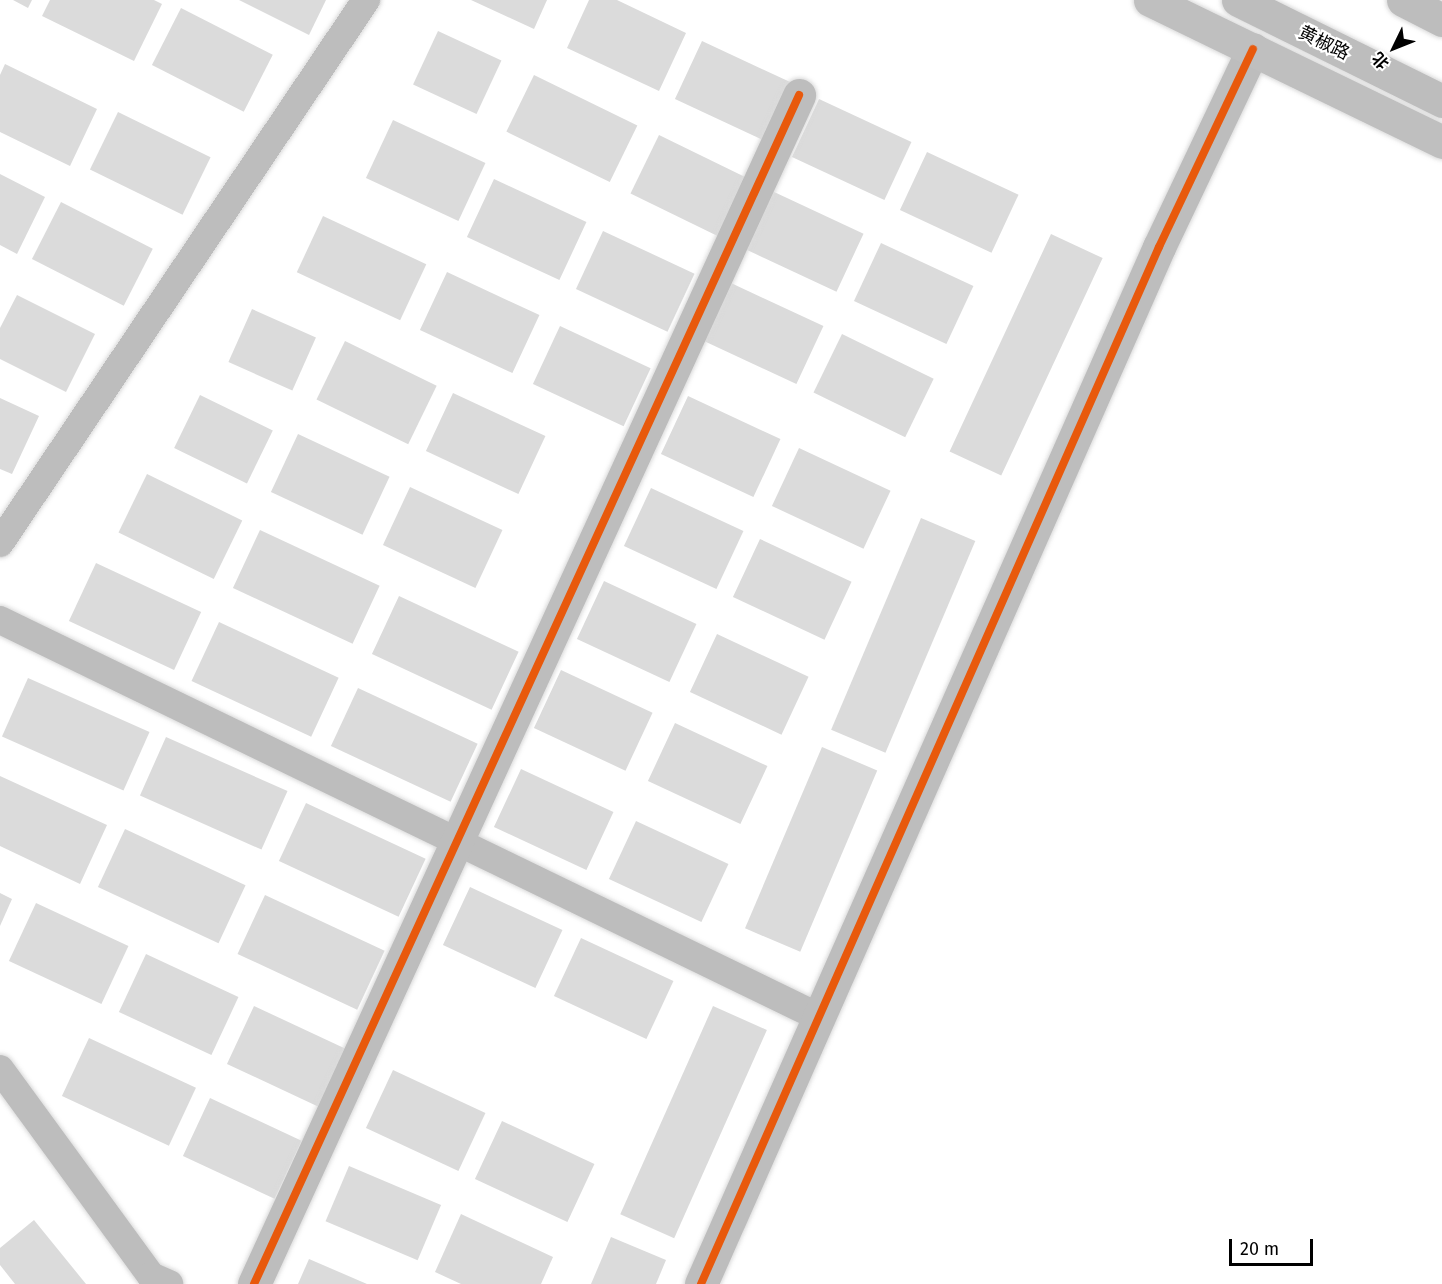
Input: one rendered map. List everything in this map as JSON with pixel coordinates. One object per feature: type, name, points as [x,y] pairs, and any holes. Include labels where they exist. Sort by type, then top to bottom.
[{"type":"main road","points":[[1150,0],[1442,142]]},
{"type":"street","points":[[0,543],[366,0]]},
{"type":"street","name":"黄椒路","points":[[1238,0],[1442,101]]},
{"type":"street","points":[[1402,0],[1442,20]]},
{"type":"street","points":[[701,1284],[817,1016],[1154,258],[1253,49]]},
{"type":"street","points":[[254,1284],[799,95]]},
{"type":"street","points":[[0,620],[817,1016]]},
{"type":"street","points":[[0,1069],[151,1275],[169,1284]]},
{"type":"building","points":[[13,0],[32,0],[28,8]]},
{"type":"building","points":[[50,0],[154,0],[162,4],[134,61],[42,16]]},
{"type":"building","points":[[239,0],[326,0],[309,35]]},
{"type":"building","points":[[471,0],[547,0],[534,29]]},
{"type":"building","points":[[589,0],[617,0],[686,33],[659,91],[567,48]]},
{"type":"building","points":[[181,8],[273,55],[244,112],[152,65]]},
{"type":"building","points":[[438,31],[501,61],[477,114],[413,84]]},
{"type":"building","points":[[702,41],[794,84],[767,142],[675,99]]},
{"type":"building","points":[[5,64],[97,109],[70,166],[0,132],[0,75]]},
{"type":"building","points":[[534,75],[637,125],[610,182],[506,132]]},
{"type":"building","points":[[819,99],[911,142],[884,200],[792,157]]},
{"type":"building","points":[[118,112],[211,157],[183,215],[90,170]]},
{"type":"building","points":[[393,120],[485,163],[458,221],[366,178]]},
{"type":"building","points":[[659,135],[751,180],[722,238],[631,193]]},
{"type":"building","points":[[927,152],[1019,195],[991,253],[900,210]]},
{"type":"building","points":[[0,174],[45,197],[17,254],[0,245]]},
{"type":"building","points":[[494,179],[586,222],[559,280],[467,237]]},
{"type":"building","points":[[772,191],[864,234],[836,292],[745,249]]},
{"type":"building","points":[[61,202],[153,249],[124,306],[32,259]]},
{"type":"building","points":[[323,216],[426,264],[400,320],[297,272]]},
{"type":"building","points":[[603,231],[695,274],[667,332],[576,289]]},
{"type":"building","points":[[1051,234],[1103,258],[1001,476],[950,452]]},
{"type":"building","points":[[881,243],[973,286],[946,344],[854,301]]},
{"type":"building","points":[[447,272],[539,315],[512,373],[420,330]]},
{"type":"building","points":[[731,283],[823,326],[796,384],[704,341]]},
{"type":"building","points":[[17,295],[95,334],[66,392],[0,359],[0,328]]},
{"type":"building","points":[[252,309],[316,337],[292,390],[228,362]]},
{"type":"building","points":[[560,326],[651,368],[624,426],[533,384]]},
{"type":"building","points":[[842,334],[934,379],[905,437],[814,392]]},
{"type":"building","points":[[345,341],[437,386],[408,444],[317,399]]},
{"type":"building","points":[[453,393],[545,436],[518,494],[426,451]]},
{"type":"building","points":[[200,395],[273,431],[247,484],[174,448]]},
{"type":"building","points":[[688,396],[780,439],[753,497],[661,454]]},
{"type":"building","points":[[0,398],[39,416],[12,474],[0,469]]},
{"type":"building","points":[[298,434],[390,477],[362,535],[271,492]]},
{"type":"building","points":[[799,448],[891,491],[863,549],[772,506]]},
{"type":"building","points":[[147,474],[242,520],[214,579],[119,532]]},
{"type":"building","points":[[410,487],[502,530],[475,588],[383,545]]},
{"type":"building","points":[[651,488],[743,531],[716,589],[624,546]]},
{"type":"building","points":[[921,518],[975,541],[885,753],[831,730]]},
{"type":"building","points":[[260,530],[380,586],[353,644],[233,588]]},
{"type":"building","points":[[760,539],[852,582],[824,640],[733,597]]},
{"type":"building","points":[[96,563],[201,612],[174,670],[69,621]]},
{"type":"building","points":[[604,581],[696,624],[669,682],[577,639]]},
{"type":"building","points":[[399,596],[519,652],[492,710],[372,654]]},
{"type":"building","points":[[219,622],[339,678],[311,737],[192,681]]},
{"type":"building","points":[[717,634],[809,677],[781,735],[690,692]]},
{"type":"building","points":[[561,670],[653,713],[625,771],[534,728]]},
{"type":"building","points":[[28,678],[150,732],[123,791],[2,736]]},
{"type":"building","points":[[358,688],[478,744],[451,802],[331,746]]},
{"type":"building","points":[[675,723],[767,766],[740,824],[648,781]]},
{"type":"building","points":[[166,737],[288,791],[261,850],[140,795]]},
{"type":"building","points":[[822,747],[877,770],[800,952],[745,928]]},
{"type":"building","points":[[521,769],[613,812],[586,870],[494,827]]},
{"type":"building","points":[[0,776],[107,825],[80,884],[0,846]]},
{"type":"building","points":[[306,803],[426,859],[399,917],[279,861]]},
{"type":"building","points":[[636,821],[728,864],[701,922],[609,879]]},
{"type":"building","points":[[125,829],[246,885],[218,943],[98,887]]},
{"type":"building","points":[[470,887],[562,930],[535,988],[443,945]]},
{"type":"building","points":[[0,893],[12,899],[0,926]]},
{"type":"building","points":[[265,895],[385,951],[357,1010],[238,954]]},
{"type":"building","points":[[36,903],[128,946],[101,1004],[9,961]]},
{"type":"building","points":[[581,938],[673,981],[646,1039],[554,996]]},
{"type":"building","points":[[146,954],[238,997],[211,1055],[119,1012]]},
{"type":"building","points":[[254,1006],[346,1049],[318,1107],[227,1064]]},
{"type":"building","points":[[713,1006],[767,1030],[674,1238],[620,1214]]},
{"type":"building","points":[[89,1038],[196,1088],[169,1146],[62,1096]]},
{"type":"building","points":[[393,1070],[485,1113],[458,1171],[366,1128]]},
{"type":"building","points":[[210,1098],[302,1141],[274,1199],[183,1156]]},
{"type":"building","points":[[502,1121],[594,1164],[567,1222],[475,1179]]},
{"type":"building","points":[[349,1166],[441,1205],[418,1260],[326,1221]]},
{"type":"building","points":[[461,1214],[553,1257],[541,1284],[461,1284],[435,1272]]},
{"type":"building","points":[[34,1220],[86,1284],[15,1284],[0,1265],[0,1248]]},
{"type":"building","points":[[611,1237],[666,1260],[656,1284],[591,1284]]},
{"type":"building","points":[[309,1259],[367,1284],[298,1284]]},
{"type":"cycle path","points":[[701,1284],[1159,247],[1253,49]]},
{"type":"cycle path","points":[[254,1284],[799,95]]}]
